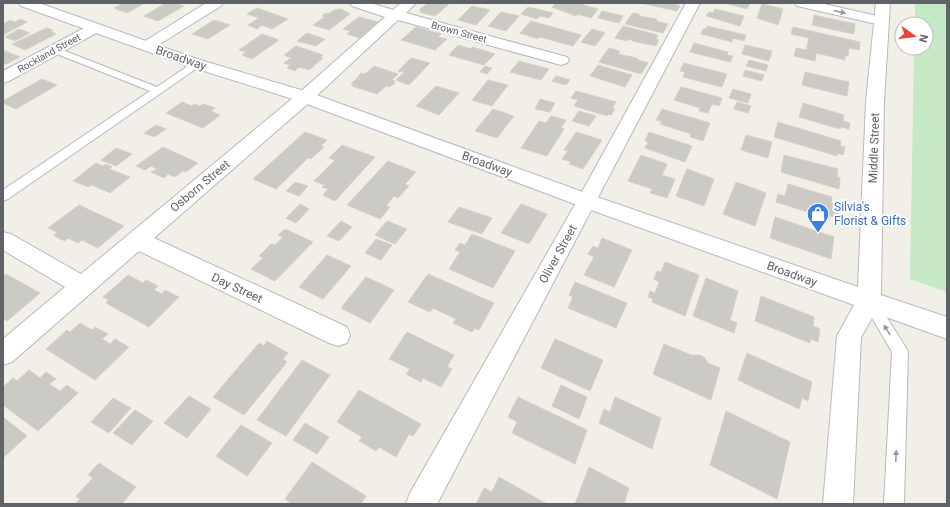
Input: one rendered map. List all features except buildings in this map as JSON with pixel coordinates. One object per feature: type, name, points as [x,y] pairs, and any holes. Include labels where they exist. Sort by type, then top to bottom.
[{"type":"street","name":"Broadway","points":[[26,3],[198,64],[305,97],[587,201],[947,328]]},
{"type":"street","points":[[147,46],[216,3]]},
{"type":"street","name":"Brown Street","points":[[357,3],[402,9],[561,60]]},
{"type":"street","name":"Oliver Street","points":[[420,504],[587,201],[693,3]]},
{"type":"street","points":[[802,3],[882,12]]},
{"type":"street","name":"Osborn Street","points":[[3,354],[305,97],[402,9]]},
{"type":"street","name":"Middle Street","points":[[838,504],[849,336],[869,301],[875,102],[882,12]]},
{"type":"street","name":"Rockland Street","points":[[3,78],[95,28]]},
{"type":"street","points":[[3,240],[83,286]]},
{"type":"street","name":"Day Street","points":[[137,240],[338,335]]},
{"type":"lane","points":[[55,50],[158,91]]},
{"type":"lane","points":[[3,196],[198,64]]},
{"type":"lane","points":[[869,301],[900,351],[892,501]]},
{"type":"green space","points":[[915,3],[947,3],[947,292],[910,279],[914,56],[934,56],[934,16],[915,16]]},
{"type":"place","name":"Silvia's Florist & Gifts","points":[[818,234]]}]
